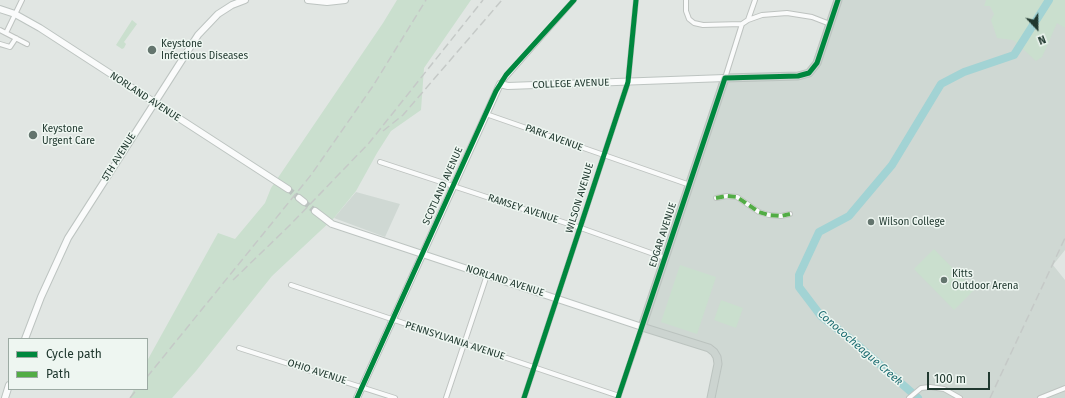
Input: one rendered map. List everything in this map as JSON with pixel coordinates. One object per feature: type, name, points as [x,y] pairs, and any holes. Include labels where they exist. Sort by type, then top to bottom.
[{"type":"main road","points":[[830,24],[838,0]]},
{"type":"main road","name":"COLLEGE AVENUE","points":[[725,78],[798,76],[809,73],[817,63],[830,24]]},
{"type":"main road","name":"EDGAR AVENUE","points":[[642,327],[725,78]]},
{"type":"main road","name":"NORLAND AVENUE","points":[[642,327],[708,348],[717,357],[717,368],[711,398]]},
{"type":"street","points":[[6,33],[22,0]]},
{"type":"street","name":"5TH AVENUE","points":[[25,338],[41,297],[68,238],[201,30],[231,3],[245,0]]},
{"type":"street","points":[[308,0],[327,2],[345,0]]},
{"type":"street","name":"SCOTLAND AVENUE","points":[[357,398],[500,84],[574,0]]},
{"type":"street","name":"WILSON AVENUE","points":[[524,398],[628,82],[636,0]]},
{"type":"street","points":[[686,0],[686,11],[690,19],[694,23],[703,25],[742,24],[762,15],[787,13],[808,16],[830,24]]},
{"type":"street","points":[[748,20],[755,0]]},
{"type":"street","name":"NORLAND AVENUE","points":[[0,9],[15,14],[40,28],[288,190]]},
{"type":"street","name":"EDGAR AVENUE","points":[[725,78],[742,24]]},
{"type":"street","points":[[0,30],[27,44]]},
{"type":"street","points":[[0,44],[10,47],[16,38]]},
{"type":"street","name":"COLLEGE AVENUE","points":[[500,84],[508,86],[725,78]]},
{"type":"street","name":"PARK AVENUE","points":[[486,114],[603,156],[690,185]]},
{"type":"street","name":"RAMSEY AVENUE","points":[[380,162],[581,228],[665,258]]},
{"type":"street","points":[[716,198],[727,196],[737,197],[759,212],[769,216],[790,214]]},
{"type":"street","points":[[299,198],[304,202]]},
{"type":"street","name":"NORLAND AVENUE","points":[[315,211],[332,224],[642,327]]},
{"type":"street","points":[[446,398],[486,275]]},
{"type":"street","name":"PENNSYLVANIA AVENUE","points":[[291,285],[618,397]]},
{"type":"street","name":"EDGAR AVENUE","points":[[618,397],[642,327]]},
{"type":"street","name":"OHIO AVENUE","points":[[239,348],[394,398]]},
{"type":"street","points":[[908,398],[921,388],[930,387],[944,389],[960,398]]},
{"type":"street","points":[[5,398],[8,388]]},
{"type":"street","points":[[1040,398],[1065,388]]},
{"type":"shaded area","name":"Wilson College","points":[[838,0],[1016,0],[1065,17],[1065,250],[1053,265],[1065,280],[1065,398],[711,398],[716,354],[642,327],[725,78],[798,76],[812,71]]},
{"type":"shaded area","points":[[356,192],[400,204],[385,237],[334,218]]},
{"type":"green space","points":[[397,0],[471,0],[424,68],[421,110],[391,131],[356,191],[334,218],[272,276],[196,371],[172,398],[130,398],[134,390],[148,390],[148,359],[218,233],[235,239],[265,203],[271,188]]},
{"type":"green space","points":[[986,0],[1065,0],[1065,28],[1057,23],[1042,57],[1036,61],[1013,40],[997,38],[991,20],[994,14],[990,6],[984,6]]},
{"type":"green space","points":[[132,20],[137,24],[124,42],[126,44],[122,49],[116,45]]},
{"type":"green space","name":"Kitts Outdoor Arena","points":[[934,249],[974,290],[954,310],[914,269]]},
{"type":"green space","points":[[680,265],[716,277],[697,334],[661,322]]},
{"type":"green space","points":[[721,300],[743,308],[736,328],[714,320]]},
{"type":"waterway","name":"Conococheague Creek","points":[[918,398],[853,341],[821,316],[799,287],[799,275],[819,232],[849,216],[892,165],[941,84],[964,72],[1014,55],[1049,0]]},
{"type":"tunnel","points":[[288,189],[299,198]]},
{"type":"tunnel","points":[[304,202],[315,211]]},
{"type":"railway","points":[[148,376],[311,175],[373,86],[426,0]]},
{"type":"railway","points":[[233,280],[290,225],[369,143],[483,0]]},
{"type":"railway","points":[[383,131],[403,115],[502,0]]},
{"type":"railway","points":[[990,398],[1065,238]]},
{"type":"railway","points":[[130,398],[136,390]]},
{"type":"marked path","points":[[716,198],[727,196],[737,197],[759,212],[781,216],[790,214]]},
{"type":"cycle path","points":[[357,398],[496,91],[506,75],[574,0]]},
{"type":"cycle path","points":[[524,398],[628,82],[636,0]]},
{"type":"cycle path","points":[[618,398],[725,78],[798,76],[809,73],[817,63],[838,0]]},
{"type":"place","name":"Keystone Infectious Diseases","points":[[152,50]]},
{"type":"place","name":"Keystone Urgent Care","points":[[33,135]]},
{"type":"place","name":"Wilson College","points":[[871,222]]},
{"type":"place","name":"Kitts Outdoor Arena","points":[[944,280]]}]
